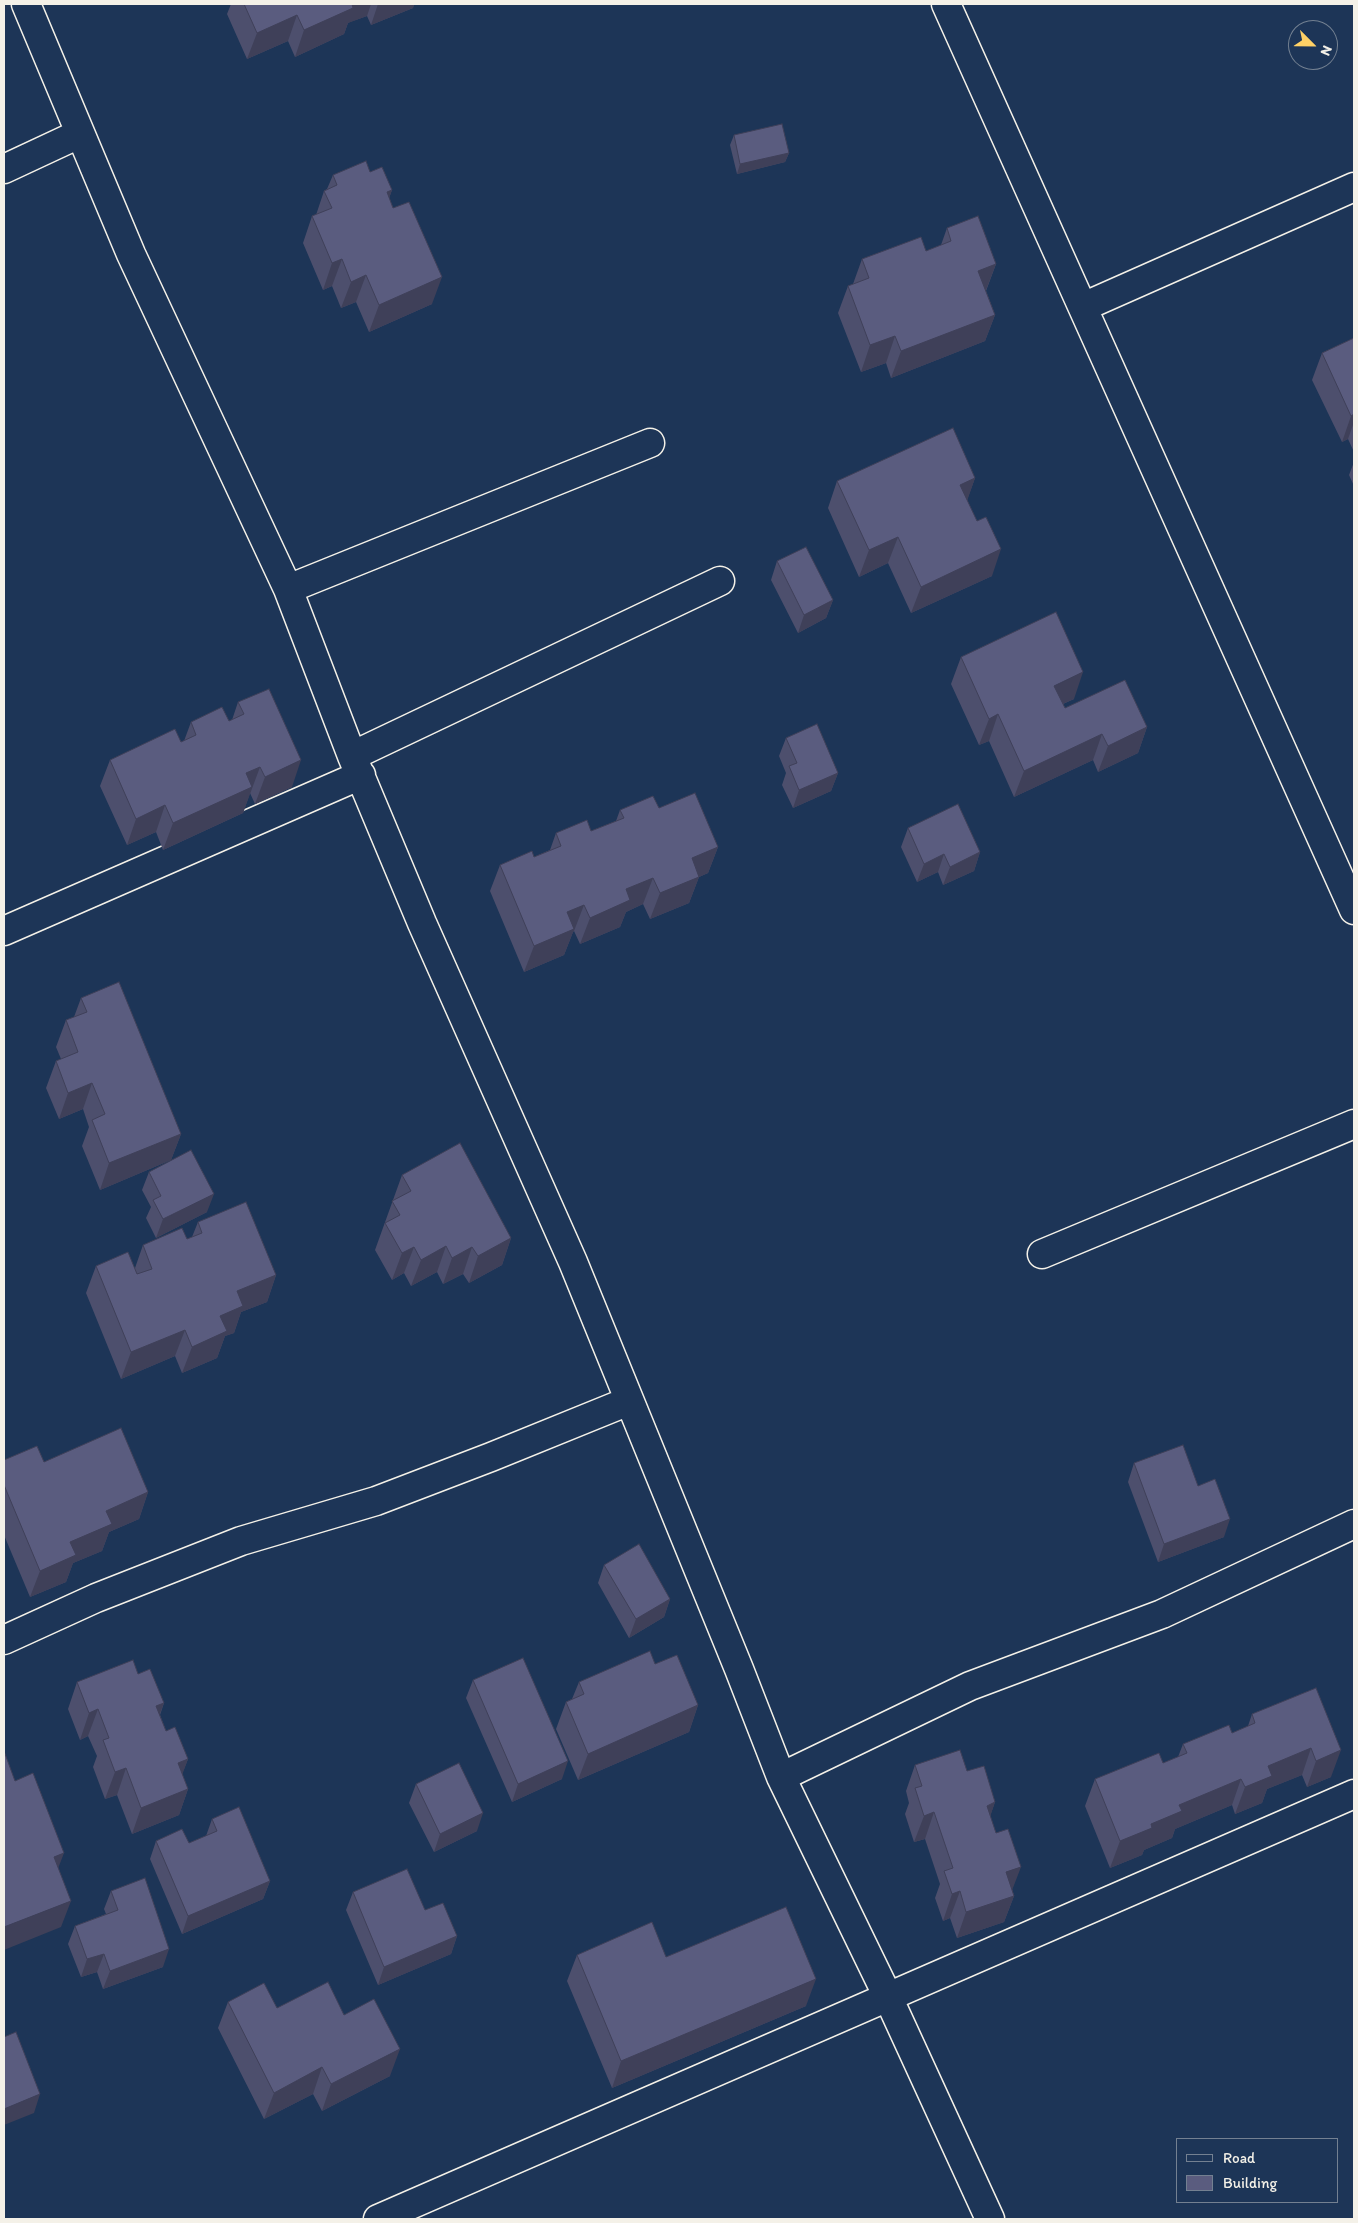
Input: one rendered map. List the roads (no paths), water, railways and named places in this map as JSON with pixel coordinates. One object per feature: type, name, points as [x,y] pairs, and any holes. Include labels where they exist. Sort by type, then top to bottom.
[{"type":"street","points":[[26,4],[41,35],[79,134],[131,254],[288,589],[356,765],[422,923],[572,1262],[739,1668],[781,1778],[888,1997],[990,2219]]},
{"type":"street","points":[[946,4],[1354,910]]},
{"type":"street","points":[[4,169],[79,134]]},
{"type":"street","points":[[1083,307],[1354,187]]},
{"type":"street","points":[[288,589],[650,442]]},
{"type":"street","points":[[4,931],[356,765],[720,581]]},
{"type":"street","points":[[1042,1254],[1354,1124]]},
{"type":"street","points":[[4,1640],[96,1598],[241,1541],[376,1501],[629,1401]]},
{"type":"street","points":[[781,1778],[970,1686],[1162,1614],[1354,1524]]},
{"type":"street","points":[[378,2219],[1354,1794]]}]
